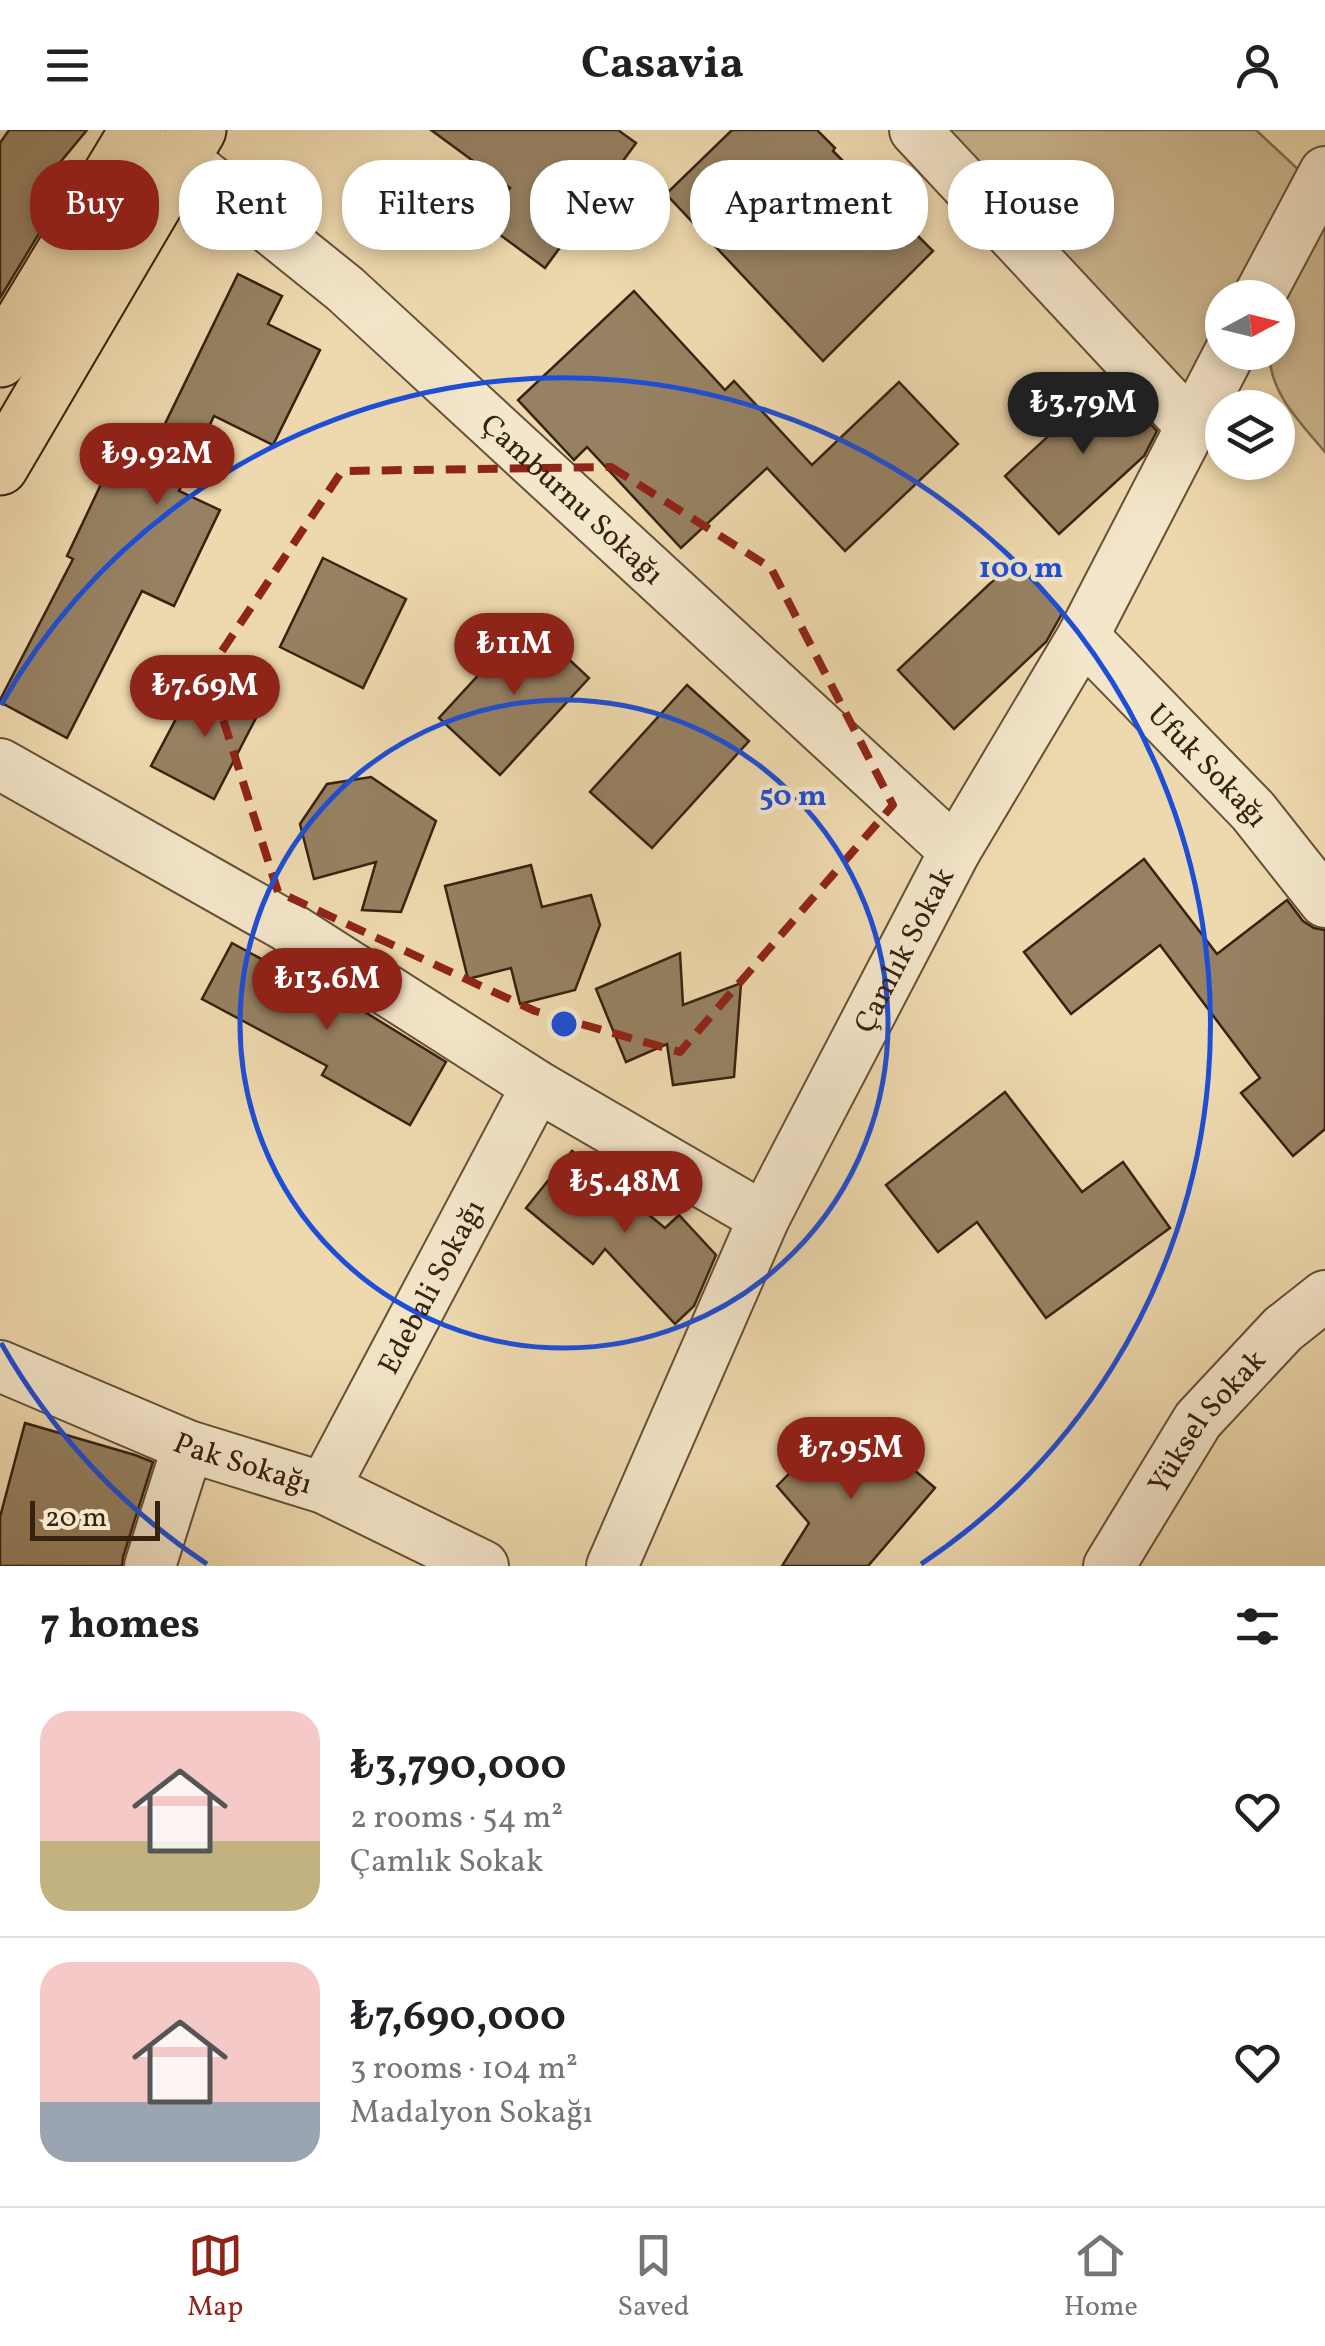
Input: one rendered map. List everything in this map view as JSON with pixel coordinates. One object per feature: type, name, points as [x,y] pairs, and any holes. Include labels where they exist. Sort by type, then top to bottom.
[{"type":"main road","points":[[0,359],[172,139]]},
{"type":"main road","points":[[0,467],[172,139]]},
{"type":"street","points":[[915,130],[1192,427]]},
{"type":"street","name":"Çamburnu Sokağı","points":[[172,139],[345,289],[956,851]]},
{"type":"street","points":[[1268,280],[1325,172]]},
{"type":"street","name":"Çamlık Sokak","points":[[612,1566],[764,1218],[956,851],[1084,636],[1221,370]]},
{"type":"street","name":"Ufuk Sokağı","points":[[1084,636],[1253,812],[1325,902]]},
{"type":"street","points":[[0,764],[285,925],[537,1086],[764,1218]]},
{"type":"street","name":"Edebali Sokağı","points":[[324,1488],[537,1086]]},
{"type":"street","name":"Yüksel Sokak","points":[[1109,1566],[1198,1420],[1283,1330],[1325,1296]]},
{"type":"street","name":"Pak Sokağı","points":[[0,1366],[188,1446],[324,1488],[483,1566]]},
{"type":"street","points":[[150,1566],[188,1446]]},
{"type":"highlighted area","points":[[611,467],[771,568],[893,805],[680,1052],[535,1011],[278,892],[208,672],[342,471]]},
{"type":"shaded area","points":[[939,130],[1256,130],[1301,172],[1247,280],[1205,280],[1205,362],[1189,394],[1053,250],[1114,250],[1114,160],[967,160]]},
{"type":"shaded area","points":[[1325,225],[1325,452],[1295,416],[1295,390],[1279,390],[1272,370],[1295,370],[1294,280]]},
{"type":"building","points":[[9,130],[87,130],[62,160],[30,160],[30,248],[0,298],[0,143]]},
{"type":"building","points":[[431,130],[618,130],[636,143],[624,160],[530,160],[530,250],[558,250],[545,268],[510,242],[510,160],[472,160]]},
{"type":"building","points":[[732,130],[817,130],[842,160],[701,160]]},
{"type":"building","points":[[690,171],[690,220],[670,198],[670,190]]},
{"type":"building","points":[[928,246],[933,251],[823,361],[719,250],[928,250]]},
{"type":"building","points":[[238,274],[282,296],[268,324],[320,350],[273,445],[214,416],[179,491],[220,510],[174,606],[142,591],[67,738],[0,700],[73,559],[67,556],[113,459],[141,473]]},
{"type":"building","points":[[634,291],[725,390],[734,381],[812,465],[899,382],[958,444],[845,551],[767,468],[681,548],[587,447],[574,460],[518,400]]},
{"type":"building","points":[[1109,380],[1157,431],[1144,456],[1059,534],[1005,476]]},
{"type":"building","points":[[323,558],[406,599],[363,688],[280,647]]},
{"type":"building","points":[[1015,560],[1063,612],[1046,642],[954,729],[898,670]]},
{"type":"building","points":[[528,621],[589,678],[500,775],[439,718]]},
{"type":"building","points":[[196,681],[258,714],[214,799],[151,766]]},
{"type":"building","points":[[687,685],[749,741],[652,848],[590,792]]},
{"type":"building","points":[[371,777],[436,821],[401,912],[362,910],[376,862],[314,879],[300,824],[327,784]]},
{"type":"building","points":[[1144,859],[1217,954],[1287,900],[1303,921],[1325,930],[1325,1129],[1293,1156],[1241,1093],[1260,1078],[1160,945],[1071,1014],[1024,952]]},
{"type":"building","points":[[531,865],[542,907],[591,895],[600,925],[575,990],[520,1004],[511,968],[468,979],[445,886]]},
{"type":"building","points":[[232,943],[358,1012],[360,1009],[446,1062],[410,1125],[322,1075],[327,1066],[202,999]]},
{"type":"building","points":[[680,953],[683,1005],[741,983],[734,1077],[673,1085],[667,1044],[626,1062],[596,989]]},
{"type":"building","points":[[1005,1092],[1082,1192],[1123,1162],[1170,1228],[1046,1318],[977,1222],[938,1252],[886,1185]]},
{"type":"building","points":[[572,1151],[665,1228],[679,1215],[716,1255],[694,1306],[675,1324],[605,1249],[593,1264],[526,1208]]},
{"type":"building","points":[[25,1423],[153,1462],[122,1566],[0,1566],[0,1517]]},
{"type":"building","points":[[825,1437],[883,1443],[935,1488],[868,1566],[782,1566],[809,1523],[777,1486]]}]
